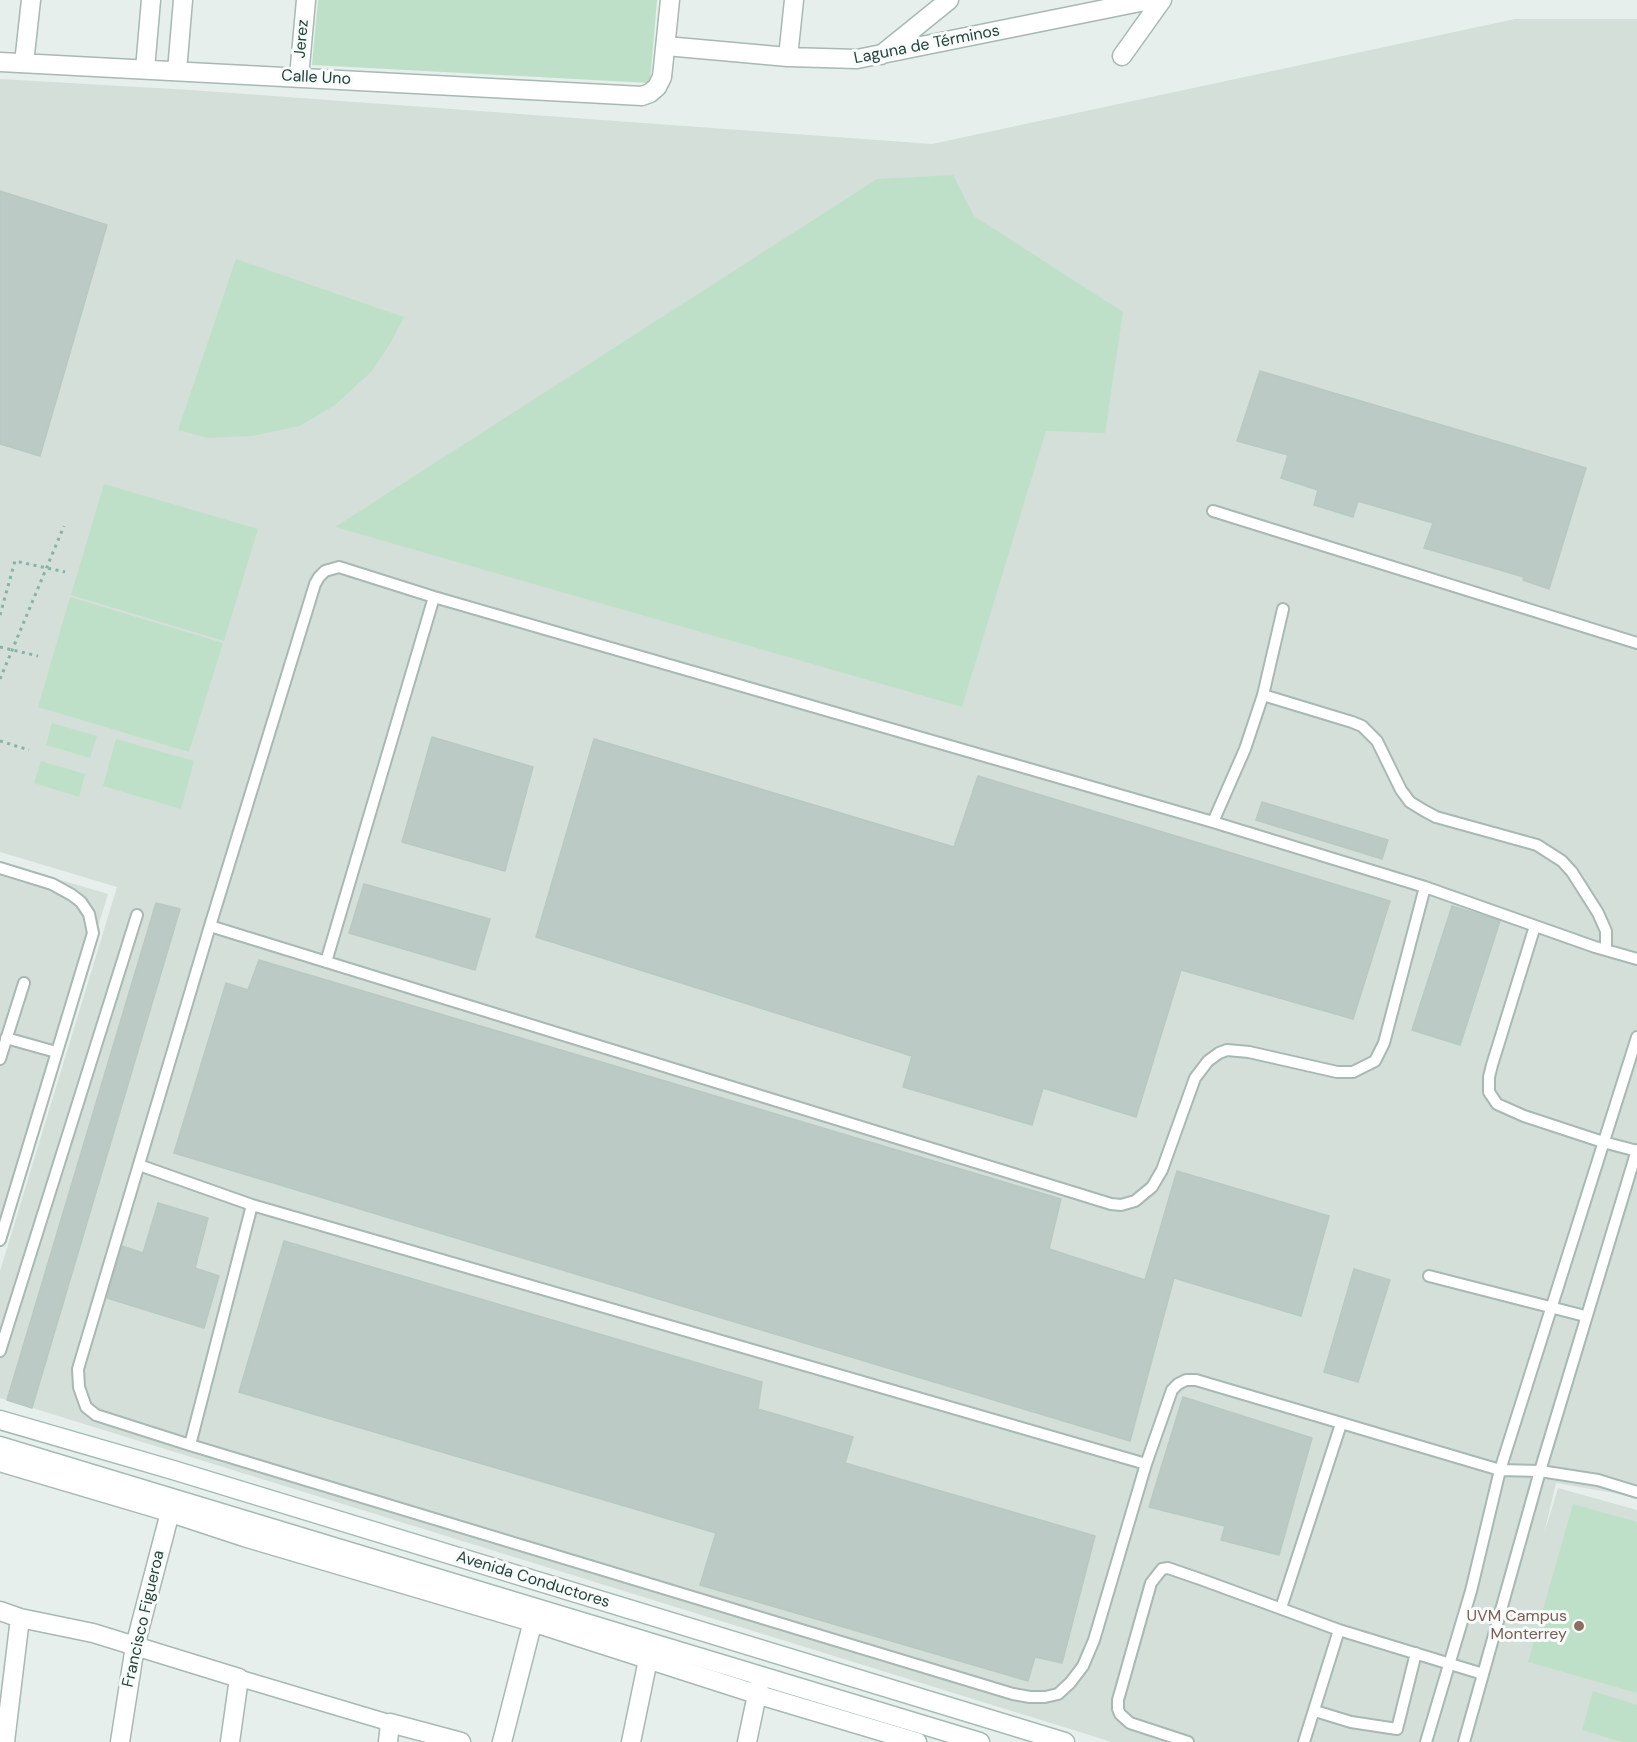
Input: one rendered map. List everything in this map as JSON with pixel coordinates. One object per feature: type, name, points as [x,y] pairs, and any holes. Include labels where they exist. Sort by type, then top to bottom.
[{"type":"street","points":[[24,63],[31,0]]},
{"type":"street","points":[[145,69],[151,0]]},
{"type":"street","points":[[177,71],[183,0]]},
{"type":"street","name":"Jerez","points":[[299,77],[306,0]]},
{"type":"street","points":[[666,46],[670,0]]},
{"type":"street","points":[[788,57],[794,0]]},
{"type":"street","name":"Laguna de Términos","points":[[666,46],[788,57],[857,60],[1150,0]]},
{"type":"street","points":[[1122,56],[1162,0]]},
{"type":"street","points":[[879,57],[936,4]]},
{"type":"street","name":"Calle Uno","points":[[0,62],[632,96],[650,93],[657,87],[662,77],[666,46]]},
{"type":"street","name":"Avenida Conductores","points":[[0,1420],[173,1470],[1065,1742]]},
{"type":"street","name":"Avenida Conductores","points":[[0,1446],[171,1505],[650,1652],[762,1676],[980,1742]]},
{"type":"street","points":[[0,1462],[171,1505]]},
{"type":"street","name":"Francisco Figueroa","points":[[120,1742],[135,1646],[171,1505]]},
{"type":"street","points":[[0,1611],[20,1618],[93,1633],[390,1723],[461,1742]]},
{"type":"street","points":[[502,1742],[534,1615]]},
{"type":"street","points":[[5,1742],[20,1618]]},
{"type":"street","points":[[631,1742],[650,1652],[756,1694],[917,1742]]},
{"type":"street","points":[[747,1742],[756,1694],[762,1676]]},
{"type":"street","points":[[230,1742],[239,1678]]},
{"type":"street","points":[[388,1742],[390,1723]]},
{"type":"lane","points":[[1213,511],[1637,643]]},
{"type":"lane","points":[[1637,959],[1425,887],[1214,822],[434,597],[339,567],[319,577],[210,926],[78,1369],[79,1387],[86,1407],[96,1415],[1013,1695],[1030,1697],[1058,1694],[1083,1666],[1094,1640],[1167,1400],[1172,1390],[1186,1380],[1220,1386],[1500,1470],[1540,1471],[1598,1480],[1637,1492]]},
{"type":"lane","points":[[326,962],[434,597]]},
{"type":"lane","points":[[1214,822],[1245,749],[1263,695],[1283,609]]},
{"type":"lane","points":[[1263,695],[1362,726],[1377,741],[1401,790],[1410,802],[1436,818],[1537,845],[1562,861],[1572,872],[1601,918],[1606,931],[1606,950]]},
{"type":"lane","points":[[0,868],[52,884],[72,895],[81,902],[89,914],[93,933],[0,1240]]},
{"type":"lane","points":[[210,926],[1111,1204],[1121,1205],[1135,1201],[1152,1187],[1162,1170],[1195,1078],[1208,1061],[1219,1053],[1227,1050],[1249,1052],[1337,1072],[1353,1072],[1375,1061],[1384,1043],[1425,887]]},
{"type":"lane","points":[[0,1351],[137,915]]},
{"type":"lane","points":[[1464,1742],[1585,1316],[1637,1151],[1603,1143],[1514,1111],[1497,1104],[1489,1092],[1492,1065],[1535,926]]},
{"type":"lane","points":[[0,1059],[24,983]]},
{"type":"lane","points":[[1426,1742],[1471,1591],[1500,1470],[1637,1037]]},
{"type":"lane","points":[[6,1038],[56,1052]]},
{"type":"lane","points":[[139,1165],[252,1205],[1146,1464]]},
{"type":"lane","points":[[190,1444],[252,1205]]},
{"type":"lane","points":[[1429,1276],[1550,1309],[1585,1316]]},
{"type":"lane","points":[[1281,1608],[1341,1424]]},
{"type":"lane","points":[[1188,1742],[1130,1723],[1120,1714],[1118,1708],[1118,1700],[1151,1583],[1162,1569],[1168,1568],[1339,1630],[1483,1674]]},
{"type":"lane","points":[[1304,1742],[1339,1630]]},
{"type":"lane","points":[[1315,1711],[1352,1722],[1397,1728],[1416,1653]]},
{"type":"path","points":[[0,679],[64,526]]},
{"type":"path","points":[[0,615],[15,561],[65,572]]},
{"type":"path","points":[[0,647],[38,656]]},
{"type":"path","points":[[0,741],[29,750]]},
{"type":"shaded area","points":[[1515,19],[1637,19],[1637,1497],[1556,1483],[1544,1534],[1558,1488],[1637,1510],[1637,1742],[1112,1742],[0,1398],[0,1271],[117,887],[0,852],[0,79],[191,90],[932,144]]},
{"type":"shaded area","points":[[0,862],[108,894],[0,1245]]},
{"type":"green space","points":[[318,0],[657,0],[650,83],[312,65]]},
{"type":"green space","points":[[953,175],[974,216],[1123,312],[1105,433],[1046,431],[962,707],[335,527],[877,179]]},
{"type":"green space","points":[[236,259],[404,317],[372,371],[335,405],[300,426],[252,436],[208,438],[178,430]]},
{"type":"green space","points":[[104,484],[258,529],[224,641],[71,595]]},
{"type":"green space","points":[[70,597],[223,643],[189,752],[38,707]]},
{"type":"green space","points":[[52,723],[97,736],[90,758],[46,745]]},
{"type":"green space","points":[[116,739],[194,761],[181,809],[103,786]]},
{"type":"green space","points":[[41,761],[85,774],[79,797],[34,783]]},
{"type":"green space","points":[[1573,1504],[1637,1522],[1637,1693],[1528,1662]]},
{"type":"green space","points":[[1593,1691],[1637,1705],[1637,1742],[1622,1742],[1582,1730]]},
{"type":"building","points":[[0,191],[107,225],[40,456],[0,444]]},
{"type":"building","points":[[1260,371],[1586,468],[1549,589],[1523,580],[1524,577],[1424,548],[1433,523],[1358,501],[1353,517],[1314,505],[1318,490],[1281,478],[1288,455],[1237,441]]},
{"type":"building","points":[[432,737],[533,767],[505,871],[402,842]]},
{"type":"building","points":[[594,739],[954,847],[978,776],[1390,901],[1353,1019],[1181,970],[1136,1117],[1043,1088],[1032,1125],[903,1087],[912,1056],[536,937]]},
{"type":"building","points":[[1262,802],[1388,840],[1382,859],[1256,820]]},
{"type":"building","points":[[364,884],[490,919],[475,970],[349,933]]},
{"type":"building","points":[[156,903],[180,909],[32,1408],[7,1400]]},
{"type":"building","points":[[1452,906],[1500,921],[1460,1045],[1412,1030]]},
{"type":"building","points":[[259,960],[1061,1199],[1049,1249],[1145,1280],[1177,1171],[1329,1216],[1301,1316],[1174,1278],[1130,1441],[174,1153],[226,983],[248,990]]},
{"type":"building","points":[[158,1203],[208,1218],[195,1268],[219,1276],[204,1328],[107,1298],[122,1246],[143,1253]]},
{"type":"building","points":[[284,1241],[762,1382],[758,1409],[853,1437],[845,1463],[1095,1536],[1062,1663],[1035,1657],[1028,1681],[700,1585],[716,1533],[239,1392]]},
{"type":"building","points":[[1354,1269],[1390,1280],[1358,1382],[1324,1372]]},
{"type":"building","points":[[1183,1397],[1312,1438],[1279,1555],[1221,1540],[1225,1526],[1149,1507]]},
{"type":"place","name":"UVM Campus Monterrey","points":[[1579,1626]]}]
